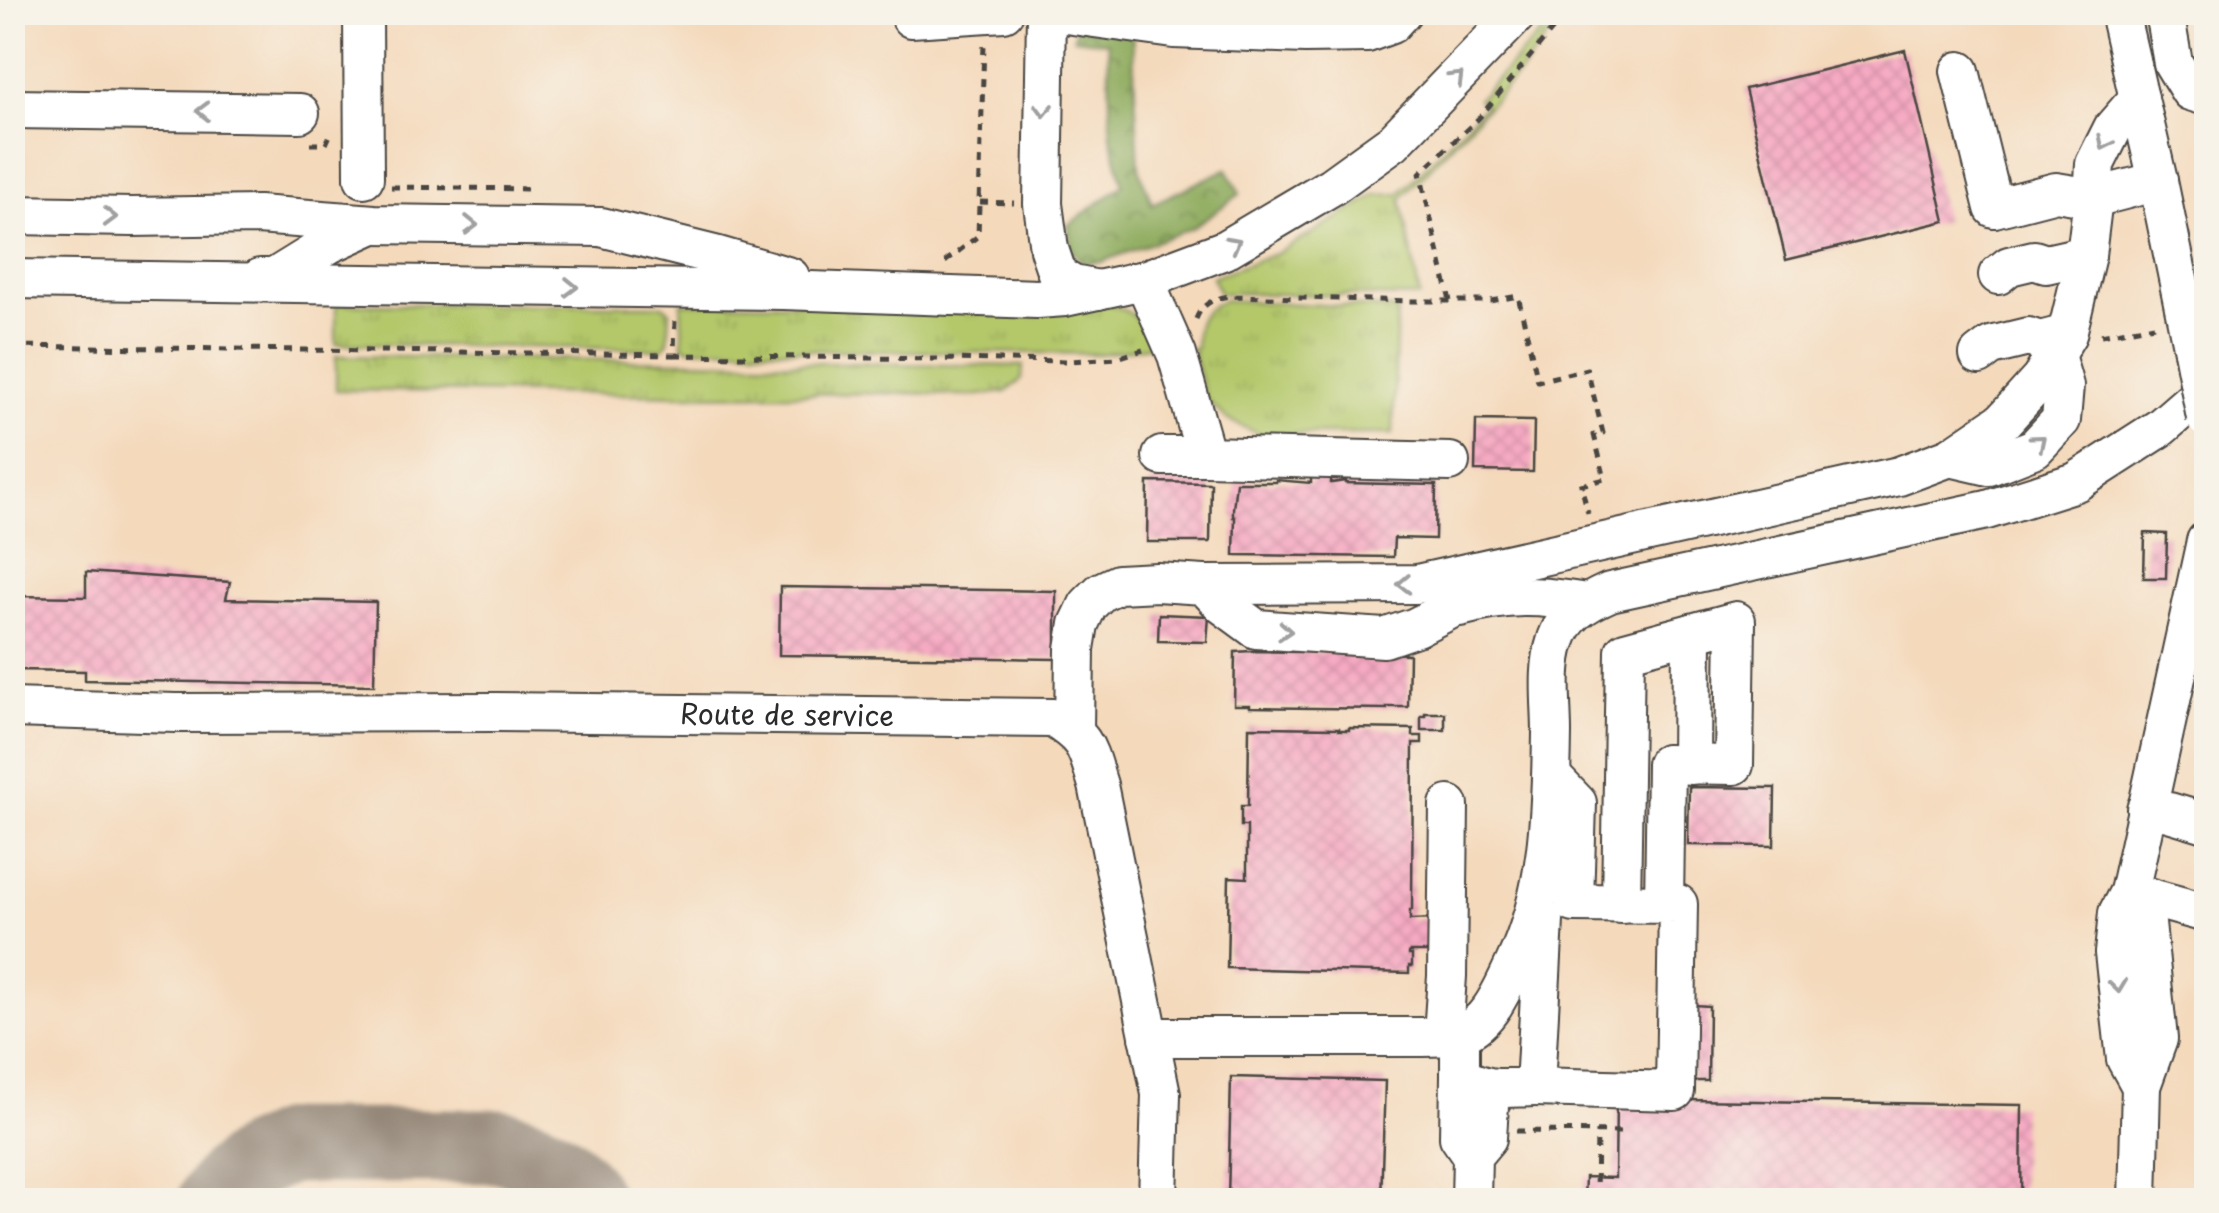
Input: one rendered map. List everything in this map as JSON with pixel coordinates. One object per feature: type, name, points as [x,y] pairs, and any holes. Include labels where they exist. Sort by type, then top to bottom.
[{"type":"street","points":[[352,12],[357,174],[363,12]]},
{"type":"street","points":[[911,18],[998,23],[1045,17],[1174,29],[1304,34],[1367,32],[1391,24],[1402,12]]},
{"type":"street","points":[[12,215],[258,215],[374,224],[601,227],[786,277],[922,283],[1037,299],[1065,297],[1144,280],[1224,250],[1332,186],[1393,142],[1519,12]]},
{"type":"street","points":[[2119,12],[2206,418]]},
{"type":"street","points":[[2164,12],[2173,63],[2190,91],[2206,96]]},
{"type":"street","points":[[1045,17],[1045,228],[1058,276],[1073,285],[1098,290]]},
{"type":"street","points":[[1960,71],[1994,208],[2056,192],[2094,198],[2158,181]]},
{"type":"street","points":[[1158,1200],[1161,1094],[1098,785],[1086,746],[1074,732],[1075,649],[1079,624],[1088,605],[1101,592],[1118,584],[1417,584],[1899,476],[1950,457],[2003,421],[2041,379],[2086,254],[2095,164],[2113,128],[2139,98]]},
{"type":"street","points":[[12,108],[300,112]]},
{"type":"street","points":[[12,278],[274,278],[316,251],[374,224]]},
{"type":"street","points":[[1037,299],[1036,258],[1045,228]]},
{"type":"street","points":[[1998,275],[2006,267],[2034,260],[2046,264],[2086,254]]},
{"type":"street","points":[[12,278],[677,288],[922,283]]},
{"type":"street","points":[[1144,280],[1177,355],[1206,456]]},
{"type":"street","points":[[1979,355],[1991,346],[2028,337],[2054,343]]},
{"type":"street","points":[[1534,1087],[1552,777],[1553,657],[1555,643],[1576,611],[1610,592],[1987,510],[2076,482],[2160,428],[2206,388]]},
{"type":"street","points":[[1162,456],[1450,462]]},
{"type":"street","points":[[2138,1200],[2141,1086],[2126,1059],[2114,952],[2118,913],[2129,892],[2206,541]]},
{"type":"street","points":[[1204,585],[1256,629],[1384,638],[1448,610],[1480,590],[1500,566]]},
{"type":"street","points":[[1448,610],[1495,598],[1542,596],[1576,611]]},
{"type":"street","points":[[1621,904],[1624,651],[1692,633],[1691,764],[1666,764],[1664,904]]},
{"type":"street","name":"Route de service","points":[[12,708],[176,713],[1014,717],[1053,718],[1074,732]]},
{"type":"street","points":[[1475,1082],[1675,1090],[1678,904],[1574,903],[1577,804],[1552,777]]},
{"type":"street","points":[[1449,805],[1444,1020],[1460,1034],[1475,1082],[1459,1137],[1472,1156],[1471,1200]]},
{"type":"street","points":[[2146,809],[2206,823]]},
{"type":"street","points":[[1149,1037],[1460,1034],[1485,1017],[1527,938],[1547,852]]},
{"type":"street","points":[[2129,892],[2206,913]]},
{"type":"path","points":[[1450,301],[1420,173],[1479,118],[1567,12]]},
{"type":"path","points":[[922,283],[978,236],[998,23]]},
{"type":"path","points":[[674,355],[677,288]]},
{"type":"path","points":[[12,346],[1069,361],[1117,358],[1191,334],[1198,313],[1213,298],[1450,301],[1518,296],[1538,380],[1587,369],[1603,433],[1594,435],[1606,480],[1582,486],[1590,525]]},
{"type":"path","points":[[1500,1130],[1628,1132]]},
{"type":"path","points":[[1596,1198],[1598,1131]]},
{"type":"green space","points":[[1557,12],[1566,13],[1523,69],[1401,199],[1420,297],[1219,293],[1212,277],[1278,253],[1377,195],[1399,194],[1485,105],[1478,99]]},
{"type":"green space","points":[[1076,23],[1132,30],[1139,168],[1152,204],[1227,169],[1240,194],[1192,228],[1101,262],[1083,263],[1072,251],[1068,225],[1123,185],[1111,136],[1108,42],[1074,38]]},
{"type":"green space","points":[[1224,300],[1397,309],[1393,434],[1259,434],[1228,420],[1206,399],[1192,349],[1196,348],[1200,318]]},
{"type":"green space","points":[[681,303],[1106,304],[1136,318],[1154,345],[1101,354],[689,348],[683,345]]},
{"type":"green space","points":[[336,304],[663,305],[670,311],[668,341],[663,349],[336,344]]},
{"type":"green space","points":[[336,356],[1023,366],[1022,379],[1006,392],[971,396],[336,390]]},
{"type":"building","points":[[1905,50],[1945,221],[1786,260],[1745,89]]},
{"type":"building","points":[[1476,420],[1534,421],[1533,472],[1475,471]]},
{"type":"building","points":[[1311,478],[1331,478],[1331,483],[1436,485],[1435,539],[1394,538],[1393,557],[1234,555],[1236,482],[1311,483]]},
{"type":"building","points":[[1148,482],[1211,483],[1210,542],[1147,542]]},
{"type":"building","points":[[2145,533],[2167,534],[2166,578],[2144,578]]},
{"type":"building","points":[[86,572],[230,582],[226,599],[376,602],[374,685],[85,680],[85,671],[12,670],[12,596],[86,597]]},
{"type":"building","points":[[780,587],[1056,591],[1056,659],[779,655]]},
{"type":"building","points":[[1159,614],[1209,616],[1207,642],[1158,641]]},
{"type":"building","points":[[1235,652],[1409,654],[1408,707],[1234,705]]},
{"type":"building","points":[[1445,713],[1445,730],[1421,730],[1421,716]]},
{"type":"building","points":[[1249,727],[1413,729],[1413,736],[1422,736],[1422,743],[1413,743],[1410,920],[1435,919],[1435,952],[1409,952],[1409,973],[1227,968],[1229,877],[1247,878],[1247,826],[1241,826],[1241,806],[1248,806]]},
{"type":"building","points":[[1689,787],[1775,788],[1774,846],[1688,845]]},
{"type":"building","points":[[1694,1005],[1709,1006],[1708,1081],[1692,1081]]},
{"type":"building","points":[[1231,1077],[1385,1081],[1381,1200],[1228,1200]]},
{"type":"building","points":[[1616,1099],[2022,1105],[2021,1200],[1584,1200],[1585,1177],[1615,1178]]},
{"type":"taxiway","points":[[215,1200],[230,1181],[256,1161],[290,1146],[500,1146],[549,1163],[578,1188],[585,1200]]}]
